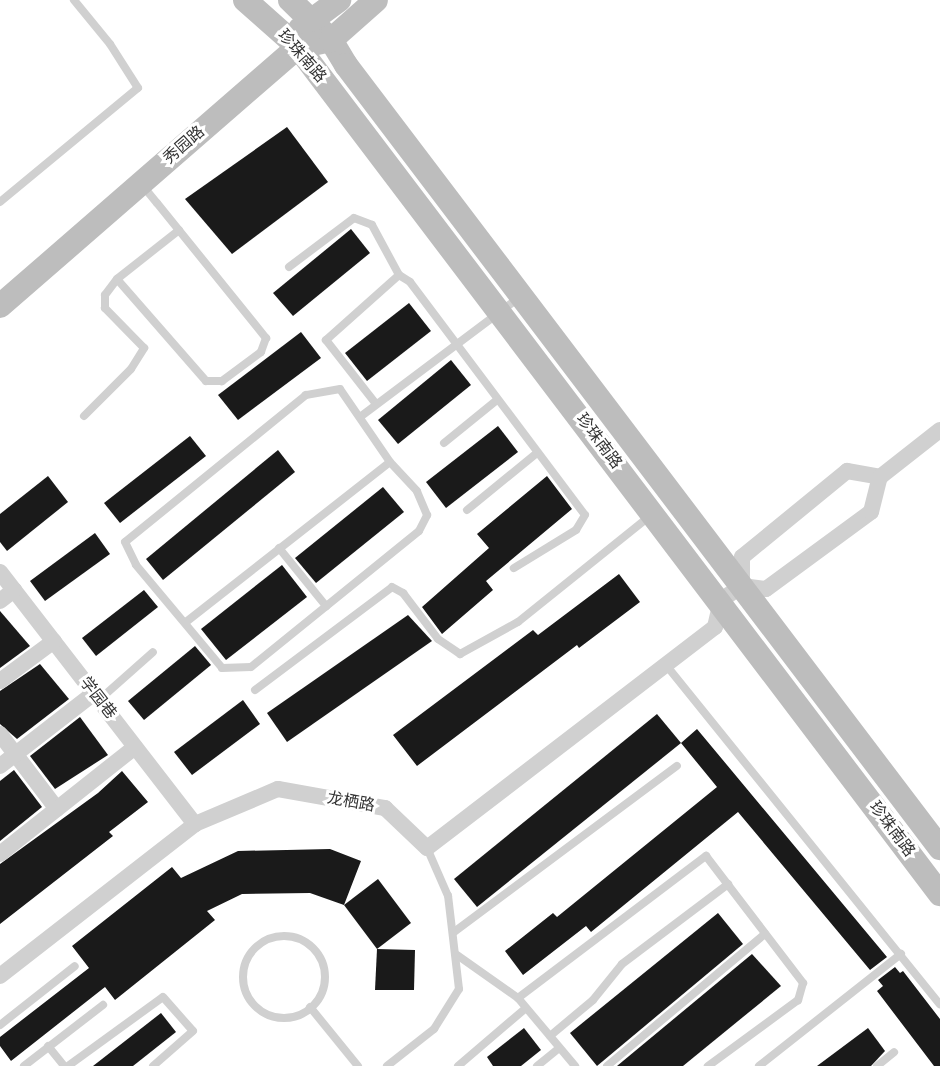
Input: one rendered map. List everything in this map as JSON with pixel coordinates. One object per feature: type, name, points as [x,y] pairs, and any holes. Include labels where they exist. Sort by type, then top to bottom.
[{"type":"main road","name":"珍珠南路","points":[[245,0],[293,42],[721,600],[940,894]]},
{"type":"main road","name":"珍珠南路","points":[[290,0],[315,21],[331,40],[346,65],[940,848]]},
{"type":"main road","name":"秀园路","points":[[0,306],[141,183],[339,0]]},
{"type":"main road","name":"秀园路","points":[[0,284],[293,42],[331,40],[376,0]]},
{"type":"street","points":[[427,848],[715,627],[721,600],[742,586],[766,589],[871,512],[880,477],[940,430]]},
{"type":"street","points":[[742,586],[742,557],[847,471],[880,477]]},
{"type":"street","name":"学园巷","points":[[0,572],[195,824]]},
{"type":"street","points":[[0,601],[14,590]]},
{"type":"street","points":[[0,681],[54,641]]},
{"type":"street","points":[[0,766],[96,697]]},
{"type":"street","points":[[0,734],[57,809]]},
{"type":"street","points":[[0,854],[135,747]]},
{"type":"street","name":"龙栖路","points":[[0,976],[195,824],[278,789],[385,808],[427,848]]},
{"type":"lane","points":[[0,202],[138,88],[110,44],[74,0]]},
{"type":"lane","points":[[117,279],[206,381],[222,381],[261,352],[266,338],[141,183]]},
{"type":"lane","points":[[289,267],[354,218],[372,225],[399,275],[410,282],[585,515],[576,530],[514,568]]},
{"type":"lane","points":[[84,416],[131,369],[144,348],[105,308],[105,295],[117,279],[179,230]]},
{"type":"lane","points":[[376,404],[326,340],[399,275]]},
{"type":"lane","points":[[360,417],[521,296]]},
{"type":"lane","points":[[340,389],[390,462],[417,491],[427,515],[419,531],[251,667],[222,668],[186,622],[136,565],[125,542],[306,395],[340,389]]},
{"type":"lane","points":[[444,443],[497,400]]},
{"type":"lane","points":[[467,510],[537,453]]},
{"type":"lane","points":[[186,622],[390,462]]},
{"type":"lane","points":[[255,690],[392,587],[403,593],[438,639],[460,654],[518,622],[654,513]]},
{"type":"lane","points":[[279,548],[326,606]]},
{"type":"lane","points":[[96,697],[153,652]]},
{"type":"lane","points":[[666,665],[940,1004]]},
{"type":"lane","points":[[454,932],[677,766]]},
{"type":"lane","points":[[387,1066],[434,1029],[459,989],[457,955],[448,896],[427,848]]},
{"type":"lane","points":[[518,998],[706,856],[803,984],[798,1000],[708,1066]]},
{"type":"lane","points":[[550,1036],[593,1000],[622,964],[728,884]]},
{"type":"lane","points":[[607,1066],[765,934]]},
{"type":"lane","points":[[279,936],[306,941],[322,959],[327,975],[320,1000],[310,1007],[297,1013],[270,1016],[250,1003],[243,990],[240,972],[254,949],[279,936]]},
{"type":"lane","points":[[759,1066],[901,954]]},
{"type":"lane","points":[[457,955],[518,998],[558,1049],[575,1066]]},
{"type":"lane","points":[[0,1025],[75,966]]},
{"type":"lane","points":[[48,1046],[66,1066],[163,997],[193,1031],[153,1066]]},
{"type":"lane","points":[[24,1066],[103,1005]]},
{"type":"lane","points":[[310,1007],[358,1066]]},
{"type":"lane","points":[[458,1066],[526,1008]]},
{"type":"lane","points":[[537,1066],[558,1049]]},
{"type":"lane","points":[[877,1066],[894,1052]]},
{"type":"building","points":[[287,127],[328,182],[232,254],[185,199]]},
{"type":"building","points":[[351,229],[370,253],[293,316],[273,293]]},
{"type":"building","points":[[409,303],[431,331],[367,381],[345,353]]},
{"type":"building","points":[[301,332],[321,358],[238,420],[218,395]]},
{"type":"building","points":[[451,360],[471,385],[398,444],[378,420]]},
{"type":"building","points":[[498,426],[518,452],[446,508],[426,482]]},
{"type":"building","points":[[190,436],[206,456],[120,523],[104,503]]},
{"type":"building","points":[[278,450],[295,472],[163,580],[146,559]]},
{"type":"building","points":[[48,476],[68,502],[7,551],[0,542],[0,514]]},
{"type":"building","points":[[547,476],[572,509],[486,581],[493,590],[442,634],[422,607],[489,548],[477,534]]},
{"type":"building","points":[[383,487],[404,512],[316,583],[295,558]]},
{"type":"building","points":[[95,533],[110,554],[45,601],[30,581]]},
{"type":"building","points":[[282,565],[307,597],[226,660],[201,629]]},
{"type":"building","points":[[619,574],[640,602],[579,648],[577,645],[417,766],[393,735],[533,630],[538,635]]},
{"type":"building","points":[[144,590],[158,607],[96,656],[82,638]]},
{"type":"building","points":[[0,611],[30,646],[0,668]]},
{"type":"building","points":[[408,615],[432,641],[287,742],[267,713]]},
{"type":"building","points":[[195,646],[211,665],[144,720],[128,701]]},
{"type":"building","points":[[40,664],[69,699],[17,739],[0,724],[0,691]]},
{"type":"building","points":[[243,700],[260,724],[192,775],[174,752]]},
{"type":"building","points":[[657,714],[681,743],[477,907],[454,879]]},
{"type":"building","points":[[80,717],[108,755],[55,789],[30,756]]},
{"type":"building","points":[[697,729],[887,957],[870,970],[738,812],[591,932],[586,926],[523,975],[505,951],[553,913],[557,917],[717,787],[681,743]]},
{"type":"building","points":[[14,770],[42,807],[0,841],[0,781]]},
{"type":"building","points":[[122,771],[148,802],[109,832],[113,836],[0,924],[0,864],[98,793]]},
{"type":"building","points":[[330,849],[361,861],[344,905],[310,893],[242,894],[207,911],[215,920],[115,1000],[105,987],[11,1061],[0,1046],[0,1037],[89,968],[72,946],[172,867],[181,878],[238,851]]},
{"type":"building","points":[[378,879],[411,923],[377,949],[344,905]]},
{"type":"building","points":[[718,913],[743,944],[597,1066],[570,1033]]},
{"type":"building","points":[[377,949],[415,950],[414,990],[375,990]]},
{"type":"building","points":[[752,954],[781,986],[683,1066],[617,1066]]},
{"type":"building","points":[[895,967],[900,973],[903,971],[940,1019],[940,1066],[934,1066],[877,991],[883,986],[878,980]]},
{"type":"building","points":[[161,1013],[176,1032],[133,1066],[93,1066]]},
{"type":"building","points":[[524,1028],[541,1050],[521,1066],[493,1066],[487,1057]]},
{"type":"building","points":[[868,1028],[885,1051],[871,1066],[817,1066]]}]
